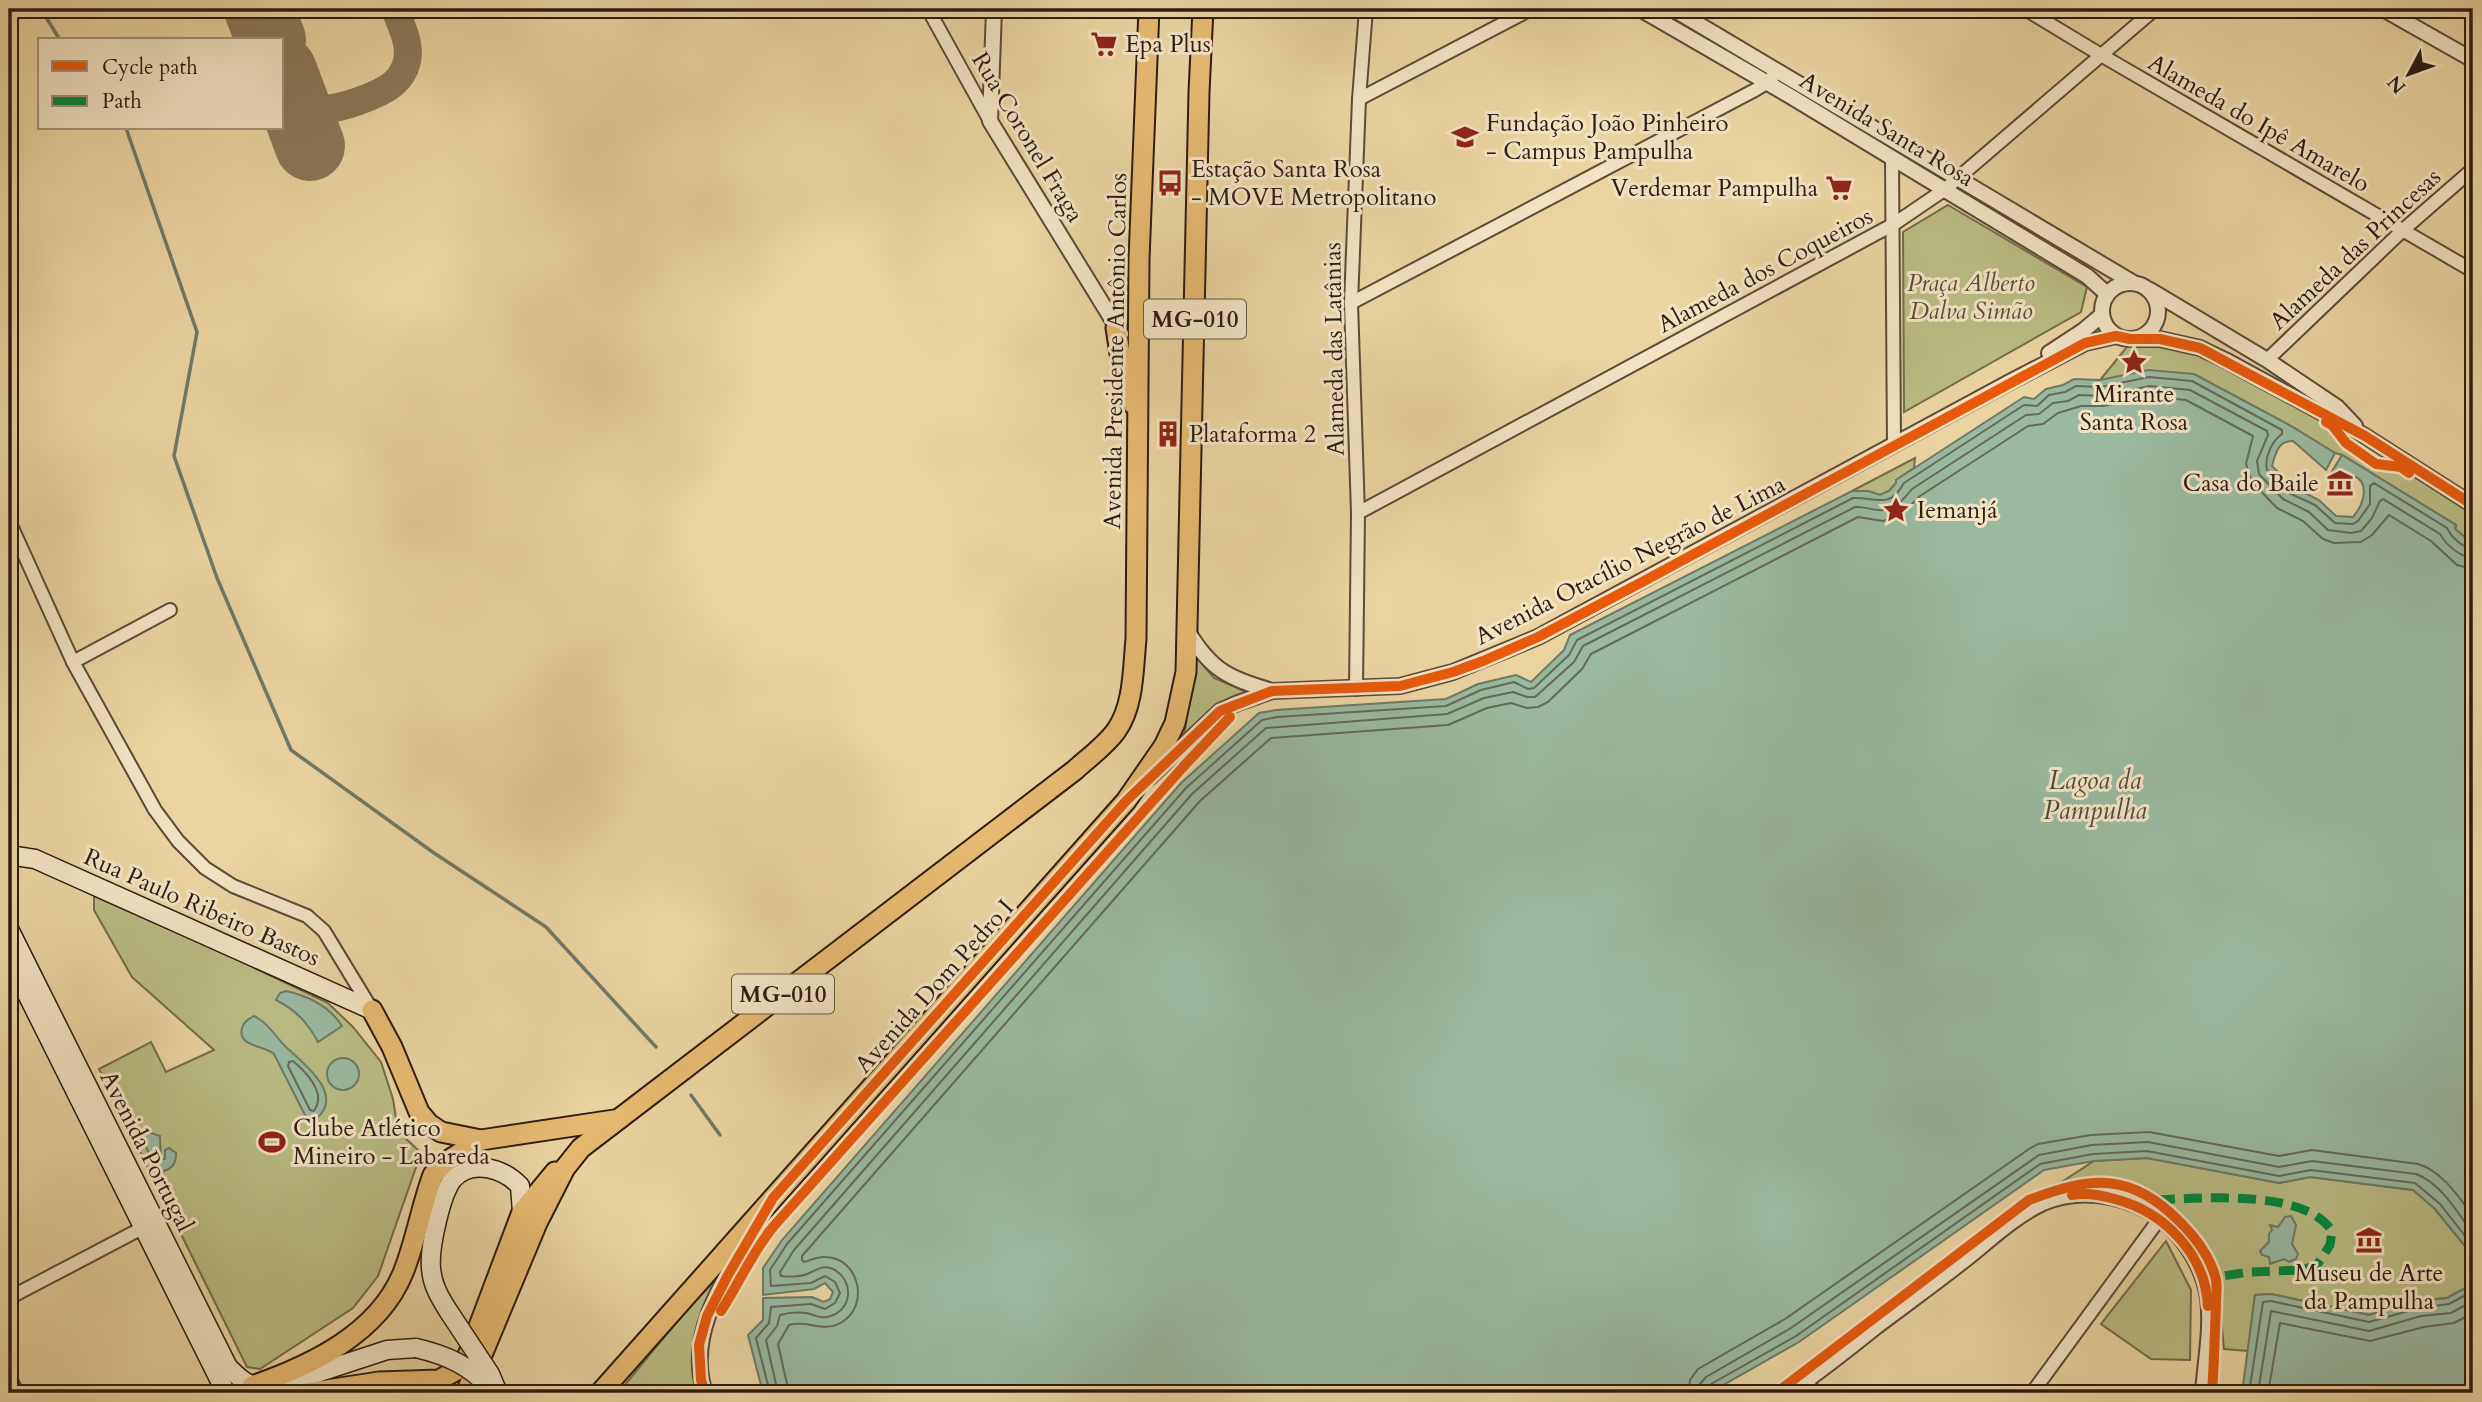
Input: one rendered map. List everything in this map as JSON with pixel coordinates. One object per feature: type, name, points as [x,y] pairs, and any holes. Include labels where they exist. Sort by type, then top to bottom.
[{"type":"highway","name":"Avenida Presidente Antônio Carlos","points":[[617,1120],[1091,755],[1115,732],[1125,714],[1130,695],[1136,639],[1138,358],[1149,9]]},
{"type":"highway","name":"MG-010","points":[[1126,802],[1164,746],[1175,723],[1186,672],[1203,9]]},
{"type":"highway","points":[[1114,325],[1124,379],[1138,418]]},
{"type":"highway","name":"Avenida Dom Pedro I","points":[[600,1393],[1126,802]]},
{"type":"highway","points":[[372,1010],[392,1047],[419,1112],[441,1132],[481,1140],[617,1120]]},
{"type":"highway","name":"MG-010","points":[[466,1393],[537,1223],[565,1168],[582,1148],[617,1120]]},
{"type":"highway","points":[[252,1386],[304,1365],[343,1343],[365,1326],[380,1309],[402,1275],[433,1175],[444,1163],[481,1140]]},
{"type":"highway","points":[[455,1393],[522,1212],[551,1175],[582,1148]]},
{"type":"highway","points":[[307,1393],[379,1382],[439,1380],[455,1371],[467,1357]]},
{"type":"main road","name":"Rua Paulo Ribeiro Bastos","points":[[9,855],[35,859],[372,1010]]},
{"type":"main road","name":"Avenida Portugal","points":[[9,929],[226,1393]]},
{"type":"main road","name":"Avenida Portugal","points":[[9,958],[149,1225],[228,1367],[241,1380],[252,1386]]},
{"type":"main road","points":[[496,1393],[490,1374],[436,1291],[431,1256],[441,1209],[451,1183],[456,1176],[468,1169],[501,1171],[520,1186],[522,1212]]},
{"type":"main road","points":[[252,1386],[271,1388],[387,1350],[416,1348],[460,1362],[496,1393]]},
{"type":"main road","points":[[280,1393],[323,1372]]},
{"type":"street","name":"Rua Coronel Fraga","points":[[928,9],[989,121],[1114,325],[1138,358]]},
{"type":"street","points":[[989,121],[994,9]]},
{"type":"street","name":"Alameda das Latânias","points":[[1356,689],[1358,513],[1351,303],[1359,99],[1366,9]]},
{"type":"street","points":[[1359,99],[1531,9]]},
{"type":"street","name":"Avenida Santa Rosa","points":[[1640,9],[1772,76],[1958,178],[2132,282]]},
{"type":"street","name":"Avenida Santa Rosa","points":[[1673,9],[1892,158],[2087,276],[2107,294]]},
{"type":"street","name":"Alameda do Ipê Amarelo","points":[[2025,9],[2473,271]]},
{"type":"street","name":"Alameda dos Coqueiros","points":[[1358,513],[1894,224],[1944,190],[2155,9]]},
{"type":"street","points":[[2384,9],[2473,60]]},
{"type":"street","points":[[1351,303],[1772,76]]},
{"type":"street","points":[[1892,158],[1894,446]]},
{"type":"street","name":"Alameda das Princesas","points":[[2267,360],[2403,230],[2473,169]]},
{"type":"street","points":[[2365,436],[2337,407],[2267,360],[2150,290],[2132,282],[2123,283],[2107,294],[2101,307],[2102,315],[2104,323],[2116,336],[2160,339],[2200,348],[2365,436],[2473,505]]},
{"type":"street","points":[[2137,339],[2145,335],[2156,322],[2158,305],[2150,290]]},
{"type":"street","name":"Avenida Otacílio Negrão de Lima","points":[[2008,383],[2102,315]]},
{"type":"street","points":[[1114,325],[1139,320]]},
{"type":"street","name":"Avenida Otacílio Negrão de Lima","points":[[1187,630],[1195,645],[1217,668],[1245,683],[1272,691],[1400,686],[1453,672],[1538,637],[2085,343],[2116,336]]},
{"type":"street","points":[[2225,360],[2252,367],[2267,360]]},
{"type":"street","points":[[9,521],[73,662],[155,810],[178,841],[205,868],[233,886],[307,916],[324,931],[372,1010]]},
{"type":"street","points":[[73,662],[170,610]]},
{"type":"street","name":"Avenida Otacílio Negrão de Lima","points":[[1126,802],[1220,711],[1272,691]]},
{"type":"street","points":[[1788,1393],[2020,1215],[2045,1202],[2082,1193],[2102,1195],[2138,1206],[2160,1218],[2191,1252],[2208,1297],[2203,1393]]},
{"type":"street","points":[[705,1393],[701,1380],[699,1345],[707,1317],[773,1198]]},
{"type":"street","points":[[2032,1393],[2160,1218]]},
{"type":"street","points":[[9,1298],[149,1225]]},
{"type":"street","points":[[9,1376],[17,1393]]},
{"type":"street","points":[[1804,1383],[1818,1393]]},
{"type":"green space","name":"Praça Alberto Dalva Simão","points":[[1948,205],[2087,287],[2081,312],[1904,412],[1903,232]]},
{"type":"green space","points":[[2167,341],[2200,348],[2335,425],[2473,510],[2473,544],[2455,529],[2456,525],[2342,455],[2194,374],[2100,380],[2130,343]]},
{"type":"green space","points":[[1915,458],[1914,468],[1896,480],[1889,491],[1880,495],[1868,491],[1852,491]]},
{"type":"green space","points":[[1196,657],[1214,678],[1249,693],[1184,736]]},
{"type":"green space","name":"Clube Atlético Mineiro - Labareda","points":[[94,896],[328,1003],[353,1027],[381,1062],[393,1099],[398,1131],[421,1153],[378,1276],[353,1308],[260,1369],[247,1367],[99,1069],[151,1042],[166,1072],[214,1050],[132,977],[94,910]]},
{"type":"green space","points":[[2147,1158],[2279,1183],[2310,1177],[2413,1190],[2435,1209],[2473,1256],[2473,1284],[2447,1298],[2417,1301],[2369,1315],[2271,1294],[2255,1295],[2248,1351],[2224,1349],[2219,1302],[2212,1276],[2191,1241],[2161,1211],[2125,1192],[2096,1186],[2071,1188],[2037,1198],[2094,1161]]},
{"type":"green space","points":[[2166,1241],[2191,1290],[2190,1360],[2151,1359],[2101,1324]]},
{"type":"green space","points":[[718,1277],[722,1283],[705,1349],[709,1393],[618,1393],[685,1312]]},
{"type":"water","name":"Lagoa da Pampulha","points":[[2148,370],[2194,374],[2335,453],[2326,470],[2293,441],[2288,442],[2278,448],[2272,466],[2293,487],[2319,500],[2336,516],[2353,517],[2364,493],[2361,481],[2356,477],[2331,473],[2342,455],[2456,525],[2455,529],[2473,544],[2473,1256],[2435,1209],[2413,1190],[2310,1177],[2279,1183],[2147,1158],[2094,1161],[2044,1170],[1799,1342],[1709,1393],[763,1393],[748,1335],[763,1320],[763,1298],[812,1297],[824,1302],[830,1299],[833,1292],[825,1283],[814,1289],[763,1295],[763,1268],[782,1240],[1181,783],[1259,713],[1446,699],[1478,684],[1516,675],[1531,682],[1564,650],[1570,635],[1852,491],[1868,491],[1880,495],[1889,491],[1896,480],[2024,397],[2034,399],[2046,389],[2074,379],[2100,380]]},
{"type":"water","points":[[286,991],[318,1003],[342,1026],[318,1042],[301,1018],[276,1000],[280,993]]},
{"type":"water","points":[[254,1016],[318,1079],[326,1099],[324,1109],[317,1118],[311,1120],[305,1115],[274,1054],[243,1039],[243,1026]]},
{"type":"water","points":[[343,1058],[354,1063],[359,1074],[354,1085],[343,1090],[332,1085],[327,1074],[332,1063]]},
{"type":"water","points":[[145,1131],[160,1136],[161,1159],[165,1159],[165,1150],[169,1148],[176,1153],[172,1167],[164,1171],[153,1160],[144,1141]]},
{"type":"water","points":[[2291,1216],[2296,1225],[2292,1244],[2298,1254],[2296,1259],[2289,1262],[2284,1259],[2270,1264],[2269,1257],[2262,1255],[2260,1251],[2269,1242],[2272,1230],[2270,1225],[2278,1227],[2285,1217]]},
{"type":"water","points":[[2473,1284],[2473,1393],[2242,1393],[2255,1295],[2271,1294],[2369,1315],[2417,1301],[2447,1298]]},
{"type":"waterway","points":[[41,9],[59,38]]},
{"type":"waterway","points":[[127,130],[197,332],[174,456],[217,578],[291,750],[434,853],[546,927],[656,1047]]},
{"type":"waterway","points":[[691,1095],[720,1135]]},
{"type":"taxiway","points":[[284,77],[304,100],[328,109],[347,105],[387,88],[402,74],[408,54],[405,35],[395,9]]},
{"type":"runway","points":[[259,9],[270,38]]},
{"type":"runway","points":[[284,76],[310,146]]},
{"type":"marked path","points":[[2157,1200],[2225,1198],[2277,1202],[2300,1208],[2319,1218],[2332,1231],[2330,1245],[2317,1265],[2302,1270],[2249,1272],[2216,1277]]},
{"type":"cycle path","points":[[705,1393],[701,1380],[699,1345],[707,1316],[773,1198],[1126,801],[1220,711],[1272,691],[1400,686],[1483,661],[1538,637],[2085,343],[2116,336],[2160,339],[2200,348],[2365,436],[2473,505]]},
{"type":"cycle path","points":[[2326,422],[2332,425],[2346,443],[2376,464],[2401,467],[2409,473]]},
{"type":"cycle path","points":[[721,1311],[773,1227],[1230,717]]},
{"type":"cycle path","points":[[1776,1393],[2029,1200],[2072,1186],[2091,1183],[2109,1183],[2144,1194],[2180,1222],[2205,1254],[2217,1285],[2212,1393]]},
{"type":"cycle path","points":[[2072,1195],[2094,1194],[2115,1199],[2133,1205],[2165,1225],[2190,1252],[2199,1269],[2208,1306]]},
{"type":"place","name":"Epa Plus","points":[[1104,44]]},
{"type":"place","name":"Fundação João Pinheiro - Campus Pampulha","points":[[1465,137]]},
{"type":"place","name":"Estação Santa Rosa - MOVE Metropolitano","points":[[1170,183]]},
{"type":"place","name":"Verdemar Pampulha","points":[[1839,188]]},
{"type":"place","name":"Mirante Santa Rosa","points":[[2134,362]]},
{"type":"place","name":"Plataforma 2","points":[[1168,434]]},
{"type":"place","name":"Casa do Baile","points":[[2340,483]]},
{"type":"place","name":"Iemanjá","points":[[1896,510]]},
{"type":"place","name":"Clube Atlético Mineiro - Labareda","points":[[272,1142]]},
{"type":"place","name":"Museu de Arte da Pampulha","points":[[2369,1240]]}]
